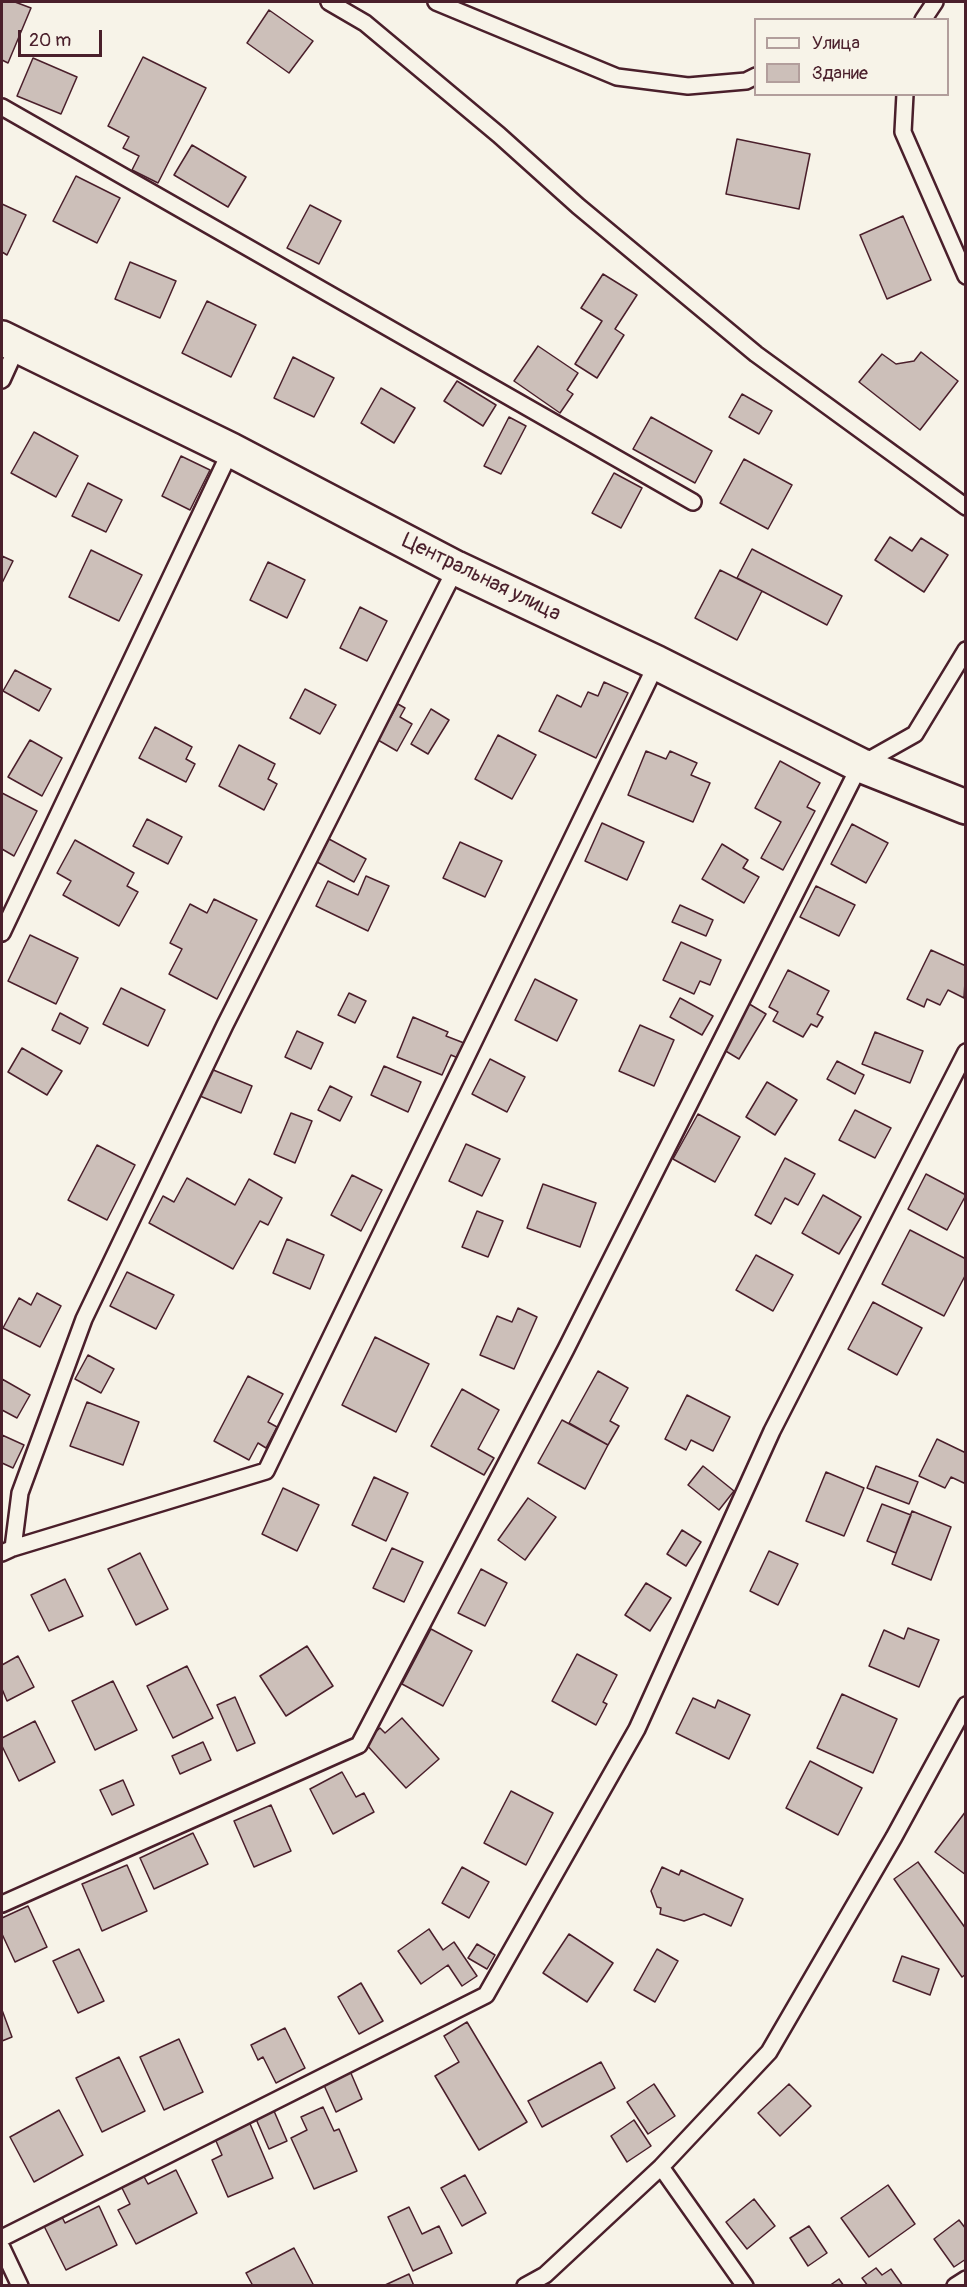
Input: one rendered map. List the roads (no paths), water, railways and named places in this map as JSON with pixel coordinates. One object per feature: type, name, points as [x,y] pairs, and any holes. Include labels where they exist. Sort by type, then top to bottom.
[{"type":"street","name":"Центральная улица","points":[[9,343],[231,450],[456,568],[657,663],[860,765],[966,807]]},
{"type":"lane","points":[[329,2],[365,22],[499,135],[578,206],[756,354],[966,507]]},
{"type":"lane","points":[[436,2],[617,77],[688,86],[746,81],[754,77]]},
{"type":"lane","points":[[924,18],[935,2]]},
{"type":"lane","points":[[905,96],[903,132],[966,276]]},
{"type":"lane","points":[[2,107],[693,502]]},
{"type":"lane","points":[[2,380],[9,343]]},
{"type":"lane","points":[[2,933],[231,450]]},
{"type":"lane","points":[[456,568],[225,1025],[84,1319],[20,1493],[7,1550],[266,1471],[657,663]]},
{"type":"lane","points":[[2,1904],[359,1745],[566,1349],[860,765],[915,734],[966,650]]},
{"type":"lane","points":[[2,2238],[486,1995],[637,1729],[771,1431],[966,1052]]},
{"type":"lane","points":[[525,2286],[545,2275],[661,2167],[769,2052],[894,1838],[966,1705]]},
{"type":"lane","points":[[661,2167],[745,2286]]},
{"type":"lane","points":[[2,2248],[20,2286]]},
{"type":"lane","points":[[955,2286],[966,2279]]}]
